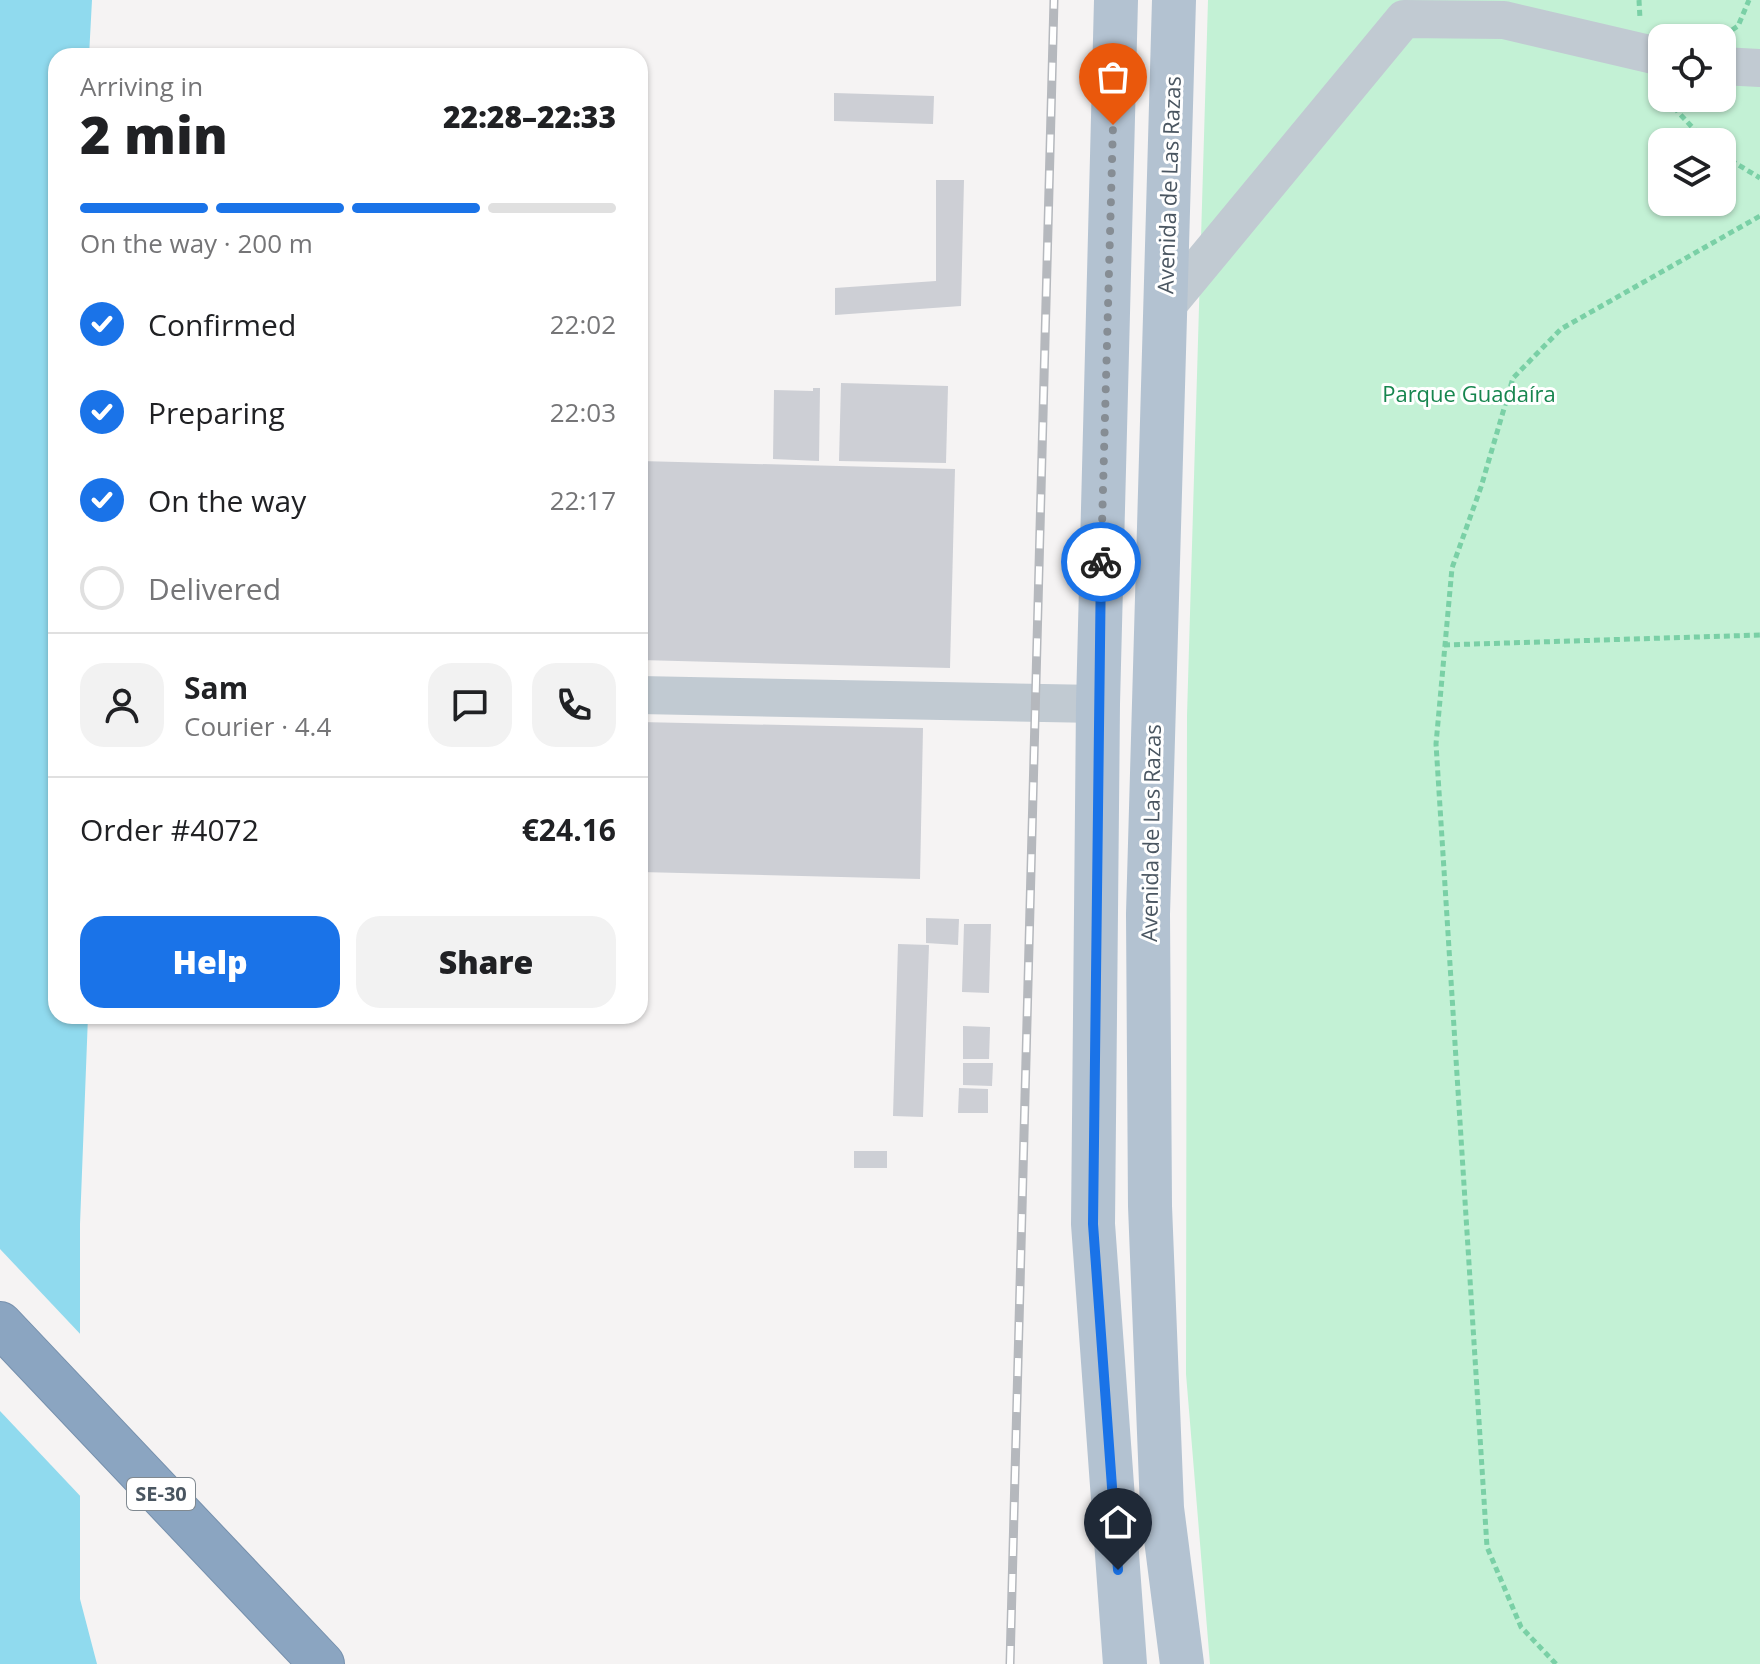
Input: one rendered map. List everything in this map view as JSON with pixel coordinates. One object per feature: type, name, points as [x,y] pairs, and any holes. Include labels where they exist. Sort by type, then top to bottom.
[{"type":"highway","name":"SE-30","points":[[0,1324],[322,1664]]},
{"type":"main road","points":[[1116,0],[1098,704],[1093,1224],[1125,1664]]},
{"type":"main road","name":"Avenida de Las Razas","points":[[1174,0],[1148,914],[1150,1206],[1162,1508],[1182,1664]]},
{"type":"street","points":[[1166,307],[1404,19],[1504,20],[1648,54]]},
{"type":"street","points":[[1736,55],[1760,68]]},
{"type":"street","points":[[648,695],[1098,704]]},
{"type":"path","points":[[1736,30],[1749,0]]},
{"type":"path","points":[[1678,112],[1693,128]]},
{"type":"path","points":[[1736,163],[1760,178]]},
{"type":"path","points":[[1556,1664],[1521,1627],[1487,1547],[1436,744],[1452,568],[1481,487],[1513,378],[1561,329],[1760,216]]},
{"type":"path","points":[[1444,645],[1760,635]]},
{"type":"green space","name":"Parque Guadaíra","points":[[1208,0],[1760,0],[1760,1664],[1210,1664],[1186,1374],[1187,716]]},
{"type":"water","points":[[0,0],[92,0],[89,48],[48,48],[48,1024],[88,1024],[80,1224],[80,1599],[97,1664],[0,1664]]},
{"type":"pier","points":[[0,1249],[84,1338],[84,1500],[0,1411]]},
{"type":"building","points":[[834,93],[934,96],[933,124],[834,121]]},
{"type":"building","points":[[936,180],[964,180],[961,306],[835,315],[835,288],[936,281]]},
{"type":"building","points":[[841,383],[948,386],[946,463],[839,461]]},
{"type":"building","points":[[813,388],[820,388],[819,461],[773,459],[774,390],[813,391]]},
{"type":"building","points":[[648,461],[955,469],[950,668],[648,660]]},
{"type":"building","points":[[648,722],[923,728],[920,879],[648,872]]},
{"type":"building","points":[[926,918],[959,919],[958,945],[926,943]]},
{"type":"building","points":[[964,924],[991,924],[989,993],[962,992]]},
{"type":"building","points":[[898,944],[929,945],[923,1117],[893,1116]]},
{"type":"building","points":[[963,1026],[990,1027],[989,1059],[963,1059]]},
{"type":"building","points":[[963,1063],[993,1063],[992,1086],[963,1085]]},
{"type":"building","points":[[959,1088],[988,1089],[988,1113],[958,1113]]},
{"type":"building","points":[[854,1151],[887,1151],[887,1168],[854,1168]]},
{"type":"railway","points":[[1010,1664],[1054,0]]},
{"type":"way so far","points":[[1101,562],[1113,125]]},
{"type":"route","points":[[1101,562],[1093,1224],[1118,1570]]}]
